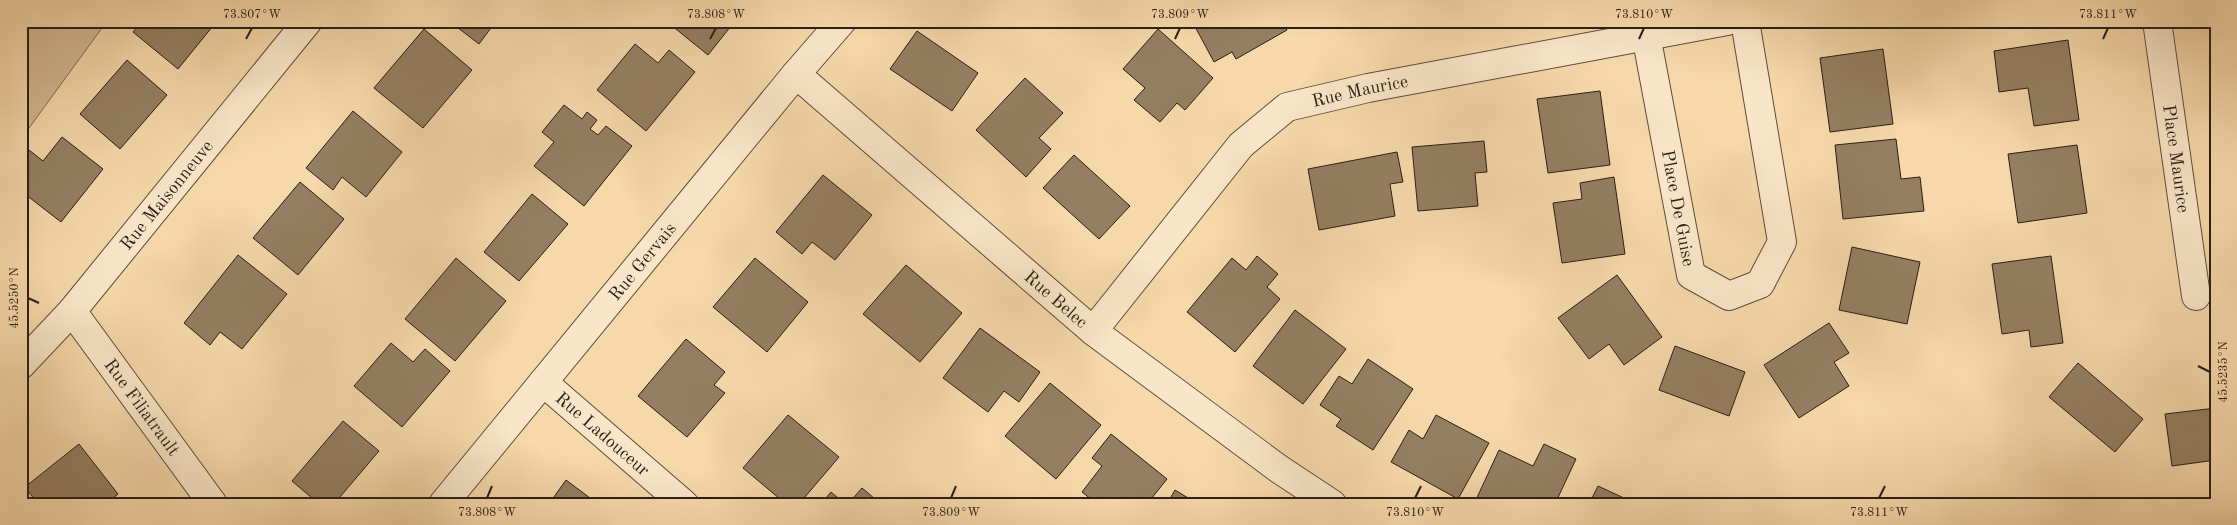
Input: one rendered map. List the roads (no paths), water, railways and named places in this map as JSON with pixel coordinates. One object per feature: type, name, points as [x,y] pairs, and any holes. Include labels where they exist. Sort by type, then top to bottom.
[{"type":"street","name":"Rue Maisonneuve","points":[[21,365],[72,311],[308,21]]},
{"type":"street","name":"Rue Gervais","points":[[443,504],[796,74],[842,21]]},
{"type":"street","name":"Rue Maurice","points":[[1093,331],[1241,146],[1287,107],[1368,88],[1727,21]]},
{"type":"street","name":"Place De Guise","points":[[1646,35],[1691,275],[1729,296],[1760,284],[1782,242],[1745,21]]},
{"type":"street","name":"Place Maurice","points":[[2157,21],[2196,296]]},
{"type":"street","name":"Rue Belec","points":[[796,74],[1093,331],[1279,469],[1332,504]]},
{"type":"street","name":"Rue Filiatrault","points":[[72,311],[213,504]]},
{"type":"street","name":"Rue Ladouceur","points":[[544,382],[684,504]]}]
